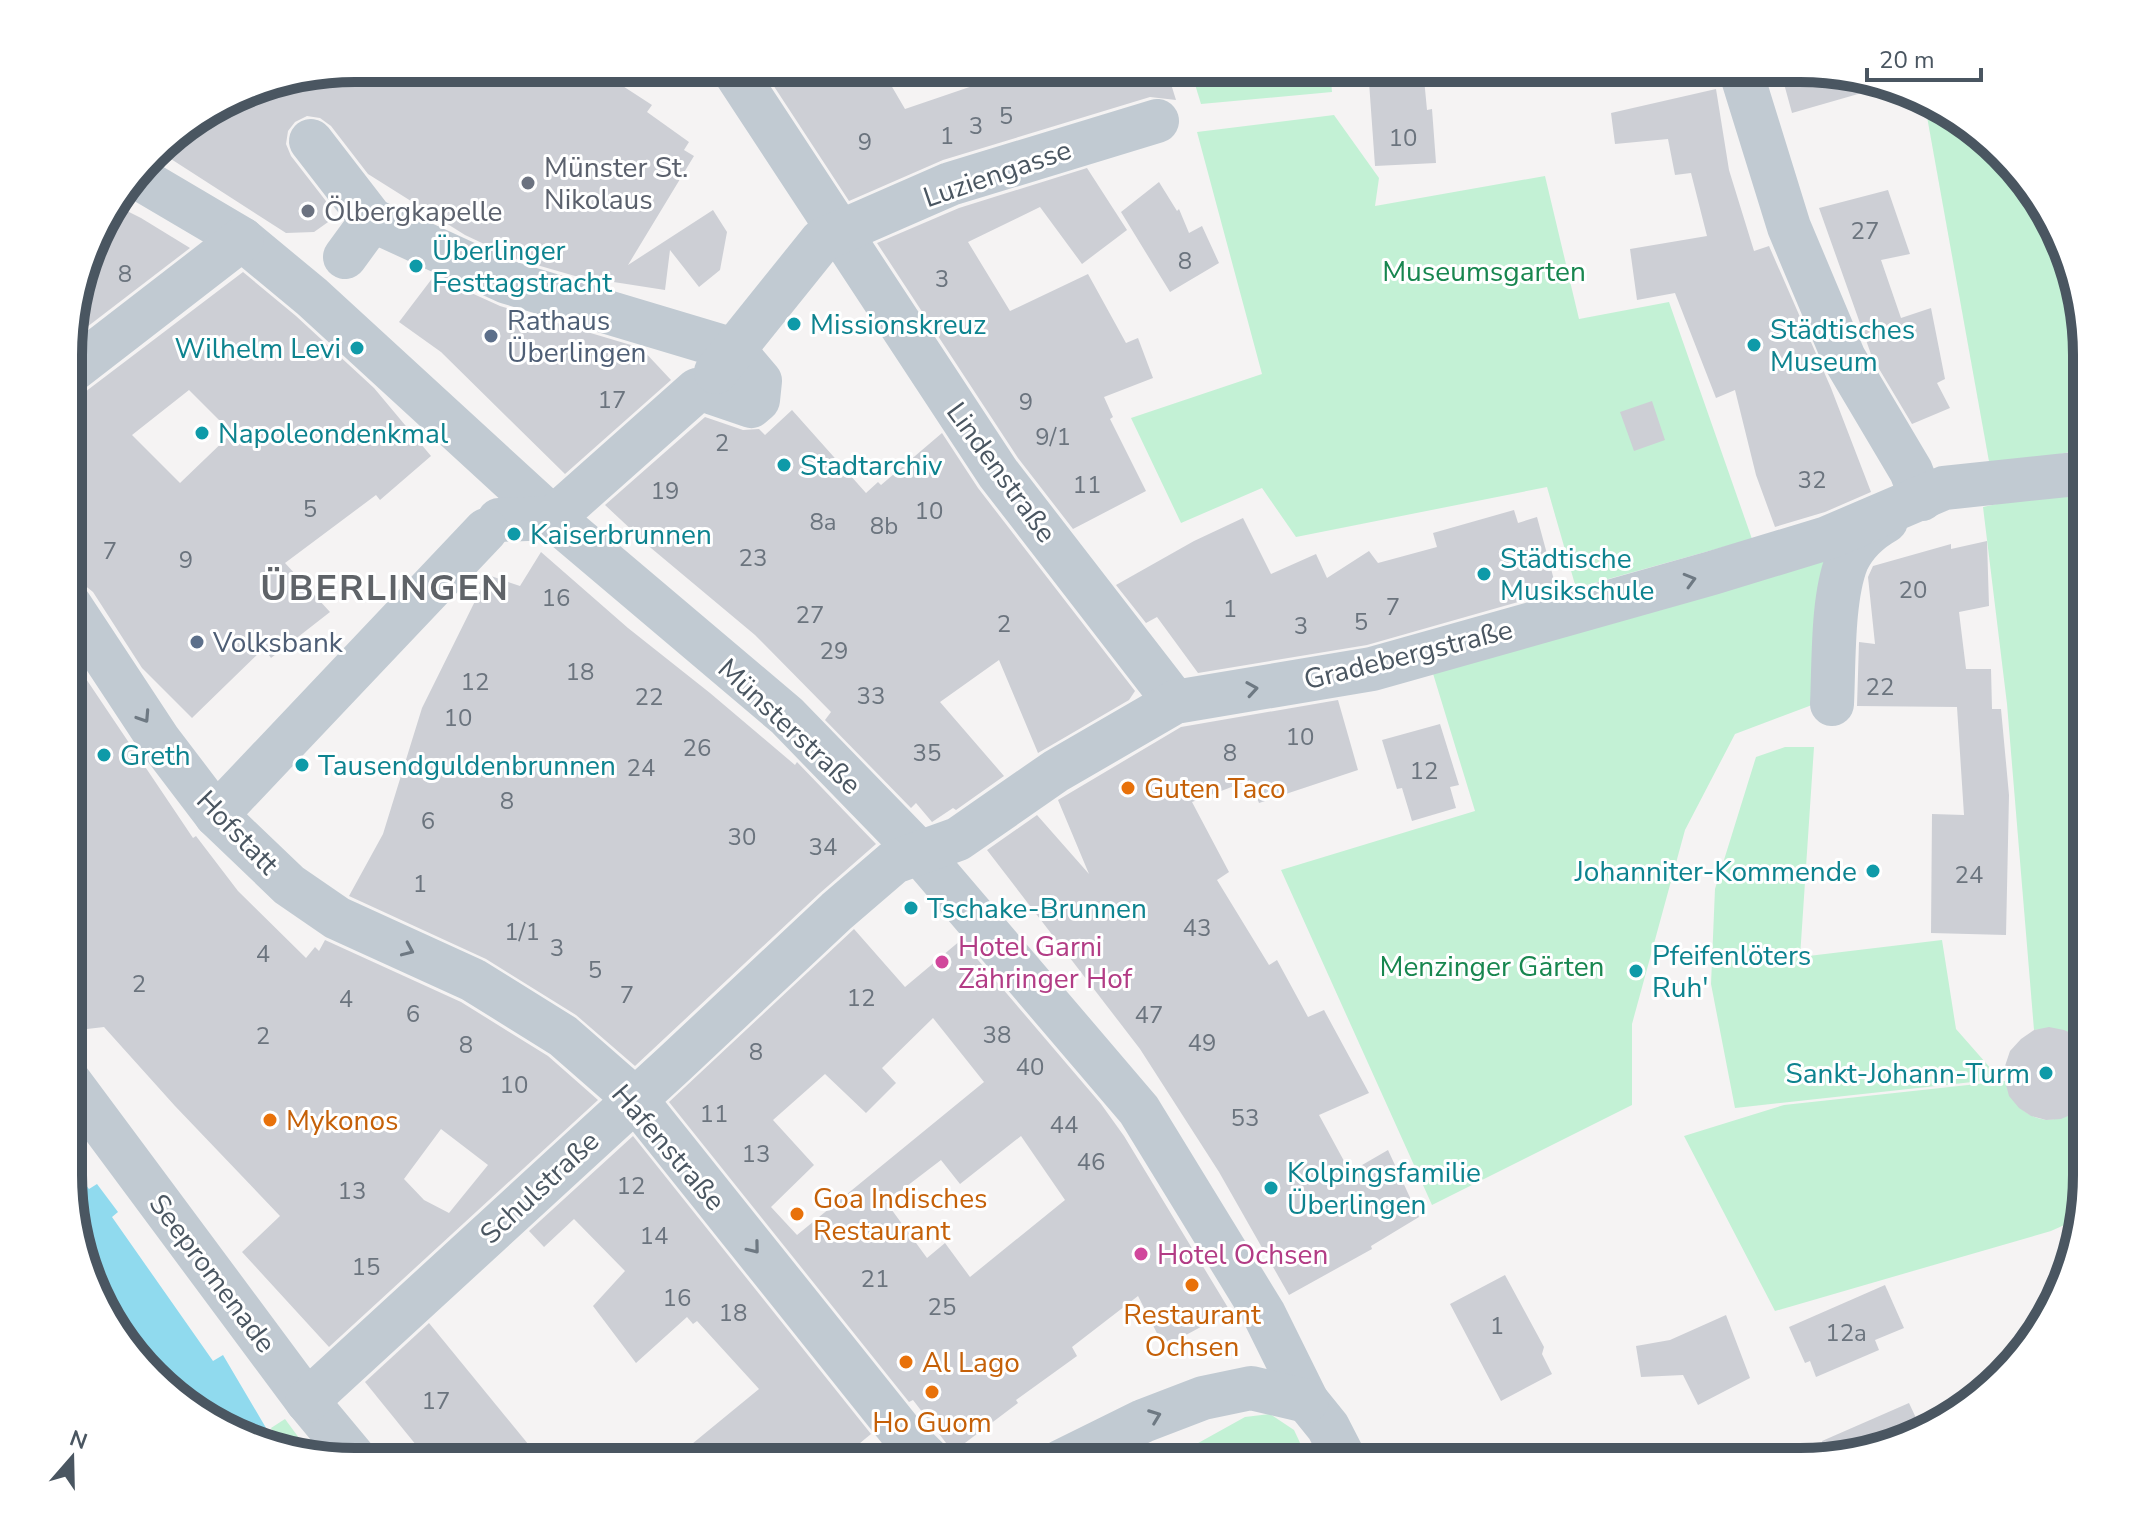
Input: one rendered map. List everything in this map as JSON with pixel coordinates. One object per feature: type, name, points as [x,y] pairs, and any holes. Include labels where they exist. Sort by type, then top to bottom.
[{"type":"street","name":"Lindenstraße","points":[[742,83],[998,473],[1175,702]]},
{"type":"street","points":[[1744,83],[1789,227],[1844,358],[1911,471],[1922,499]]},
{"type":"street","name":"Luziengasse","points":[[553,518],[712,374],[822,240],[950,184],[1157,121]]},
{"type":"street","points":[[311,141],[372,220],[712,374]]},
{"type":"street","name":"Münsterstraße","points":[[145,182],[242,239],[312,297],[553,518],[787,716],[918,851],[1139,1110],[1264,1314],[1307,1401],[1328,1427],[1339,1448]]},
{"type":"street","points":[[345,257],[372,220]]},
{"type":"street","points":[[82,363],[242,239]]},
{"type":"street","name":"Gradebergstraße","points":[[1832,704],[1839,596],[1848,559],[1870,530],[1944,488],[2072,474]]},
{"type":"street","name":"Gradebergstraße","points":[[918,851],[958,839],[1056,771],[1175,702],[1387,665],[1813,542],[1922,499]]},
{"type":"street","points":[[216,815],[492,525],[553,518]]},
{"type":"street","name":"Hofstatt","points":[[82,623],[159,740],[216,815],[289,885],[337,918]]},
{"type":"street","name":"Schulstraße","points":[[307,1401],[848,901],[894,862],[918,851]]},
{"type":"street","name":"Hafenstraße","points":[[337,918],[473,980],[563,1036],[635,1099],[916,1447]]},
{"type":"street","name":"Seepromenade","points":[[83,1099],[307,1401],[345,1447]]},
{"type":"street","points":[[1089,1448],[1143,1421],[1203,1398],[1251,1388],[1307,1401]]},
{"type":"green space","points":[[1195,83],[1331,83],[1332,92],[1201,104]]},
{"type":"green space","points":[[1927,114],[1966,138],[2017,189],[2045,234],[2059,267],[2068,302],[2072,337],[2072,452],[1990,467]]},
{"type":"green space","name":"Museumsgarten","points":[[1334,115],[1379,178],[1375,206],[1545,176],[1579,319],[1669,302],[1752,539],[1576,588],[1547,487],[1296,537],[1262,488],[1181,523],[1131,418],[1262,374],[1197,132]]},
{"type":"green space","points":[[2072,488],[2072,1034],[2062,1030],[2034,1030],[2007,704],[1983,507]]},
{"type":"green space","name":"Menzinger Gärten","points":[[1838,550],[1820,702],[1735,734],[1685,830],[1632,1024],[1632,1105],[1432,1205],[1281,870],[1475,811],[1431,667]]},
{"type":"green space","points":[[1785,747],[1814,747],[1800,957],[1942,940],[1956,1029],[2000,1079],[1735,1108],[1711,984],[1715,889],[1756,757]]},
{"type":"green space","points":[[2005,1081],[2011,1095],[2028,1114],[2050,1120],[2072,1113],[2072,1193],[2069,1223],[2051,1231],[1775,1311],[1684,1136],[1784,1105]]},
{"type":"green space","points":[[1270,1414],[1294,1430],[1302,1448],[1190,1448],[1245,1417]]},
{"type":"green space","points":[[285,1419],[303,1443],[276,1436],[271,1428]]},
{"type":"water","points":[[83,1182],[89,1189],[97,1184],[118,1212],[112,1217],[213,1361],[223,1355],[270,1435],[234,1420],[189,1392],[150,1355],[128,1327],[110,1296],[91,1246]]},
{"type":"building","name":"Münster St. Nikolaus","points":[[337,83],[618,83],[652,105],[647,112],[689,142],[684,150],[694,156],[628,265],[713,210],[727,232],[720,270],[699,287],[670,250],[665,290],[575,276],[516,259],[465,235],[368,174],[331,126],[320,118],[307,116],[295,122],[288,131],[286,144],[291,156],[329,205],[331,220],[314,232],[286,233],[168,157],[189,138],[251,103],[302,87]]},
{"type":"building","points":[[772,83],[890,83],[905,109],[981,83],[1171,83],[1176,100],[1150,97],[943,160],[849,201]]},
{"type":"building","points":[[1369,83],[1424,83],[1427,110],[1432,109],[1436,163],[1375,166]]},
{"type":"building","points":[[1784,83],[1835,84],[1870,91],[1792,113]]},
{"type":"building","name":"Städtisches Museum","points":[[1716,89],[1729,170],[1754,251],[1769,246],[1831,388],[1871,492],[1825,512],[1775,527],[1756,475],[1735,390],[1716,398],[1675,293],[1637,300],[1630,249],[1707,236],[1691,173],[1675,175],[1668,139],[1615,144],[1611,113]]},
{"type":"building","points":[[1087,168],[1127,230],[1082,264],[1040,207],[968,242],[1010,311],[1088,274],[1126,343],[1138,338],[1153,378],[1104,397],[1113,417],[1110,419],[1146,491],[1073,529],[1018,458],[877,243],[959,208]]},
{"type":"building","points":[[1159,182],[1177,211],[1179,209],[1189,233],[1202,226],[1219,263],[1170,292],[1121,212]]},
{"type":"building","points":[[1888,190],[1910,254],[1881,260],[1901,318],[1931,308],[1945,379],[1937,383],[1950,408],[1912,424],[1872,357],[1819,208]]},
{"type":"building","points":[[124,210],[190,248],[83,330],[96,267]]},
{"type":"building","points":[[243,272],[374,388],[431,456],[380,500],[376,495],[285,563],[330,612],[271,658],[264,648],[192,718],[142,668],[93,592],[82,583],[82,393]],"holes":[[[189,390],[232,433],[180,483],[132,435]]]},
{"type":"building","points":[[434,276],[500,306],[641,348],[671,380],[565,474],[441,352],[399,322]]},
{"type":"building","points":[[1652,401],[1665,440],[1634,451],[1620,412]]},
{"type":"building","points":[[792,410],[866,493],[878,482],[881,485],[942,433],[978,488],[1135,691],[1129,700],[1038,753],[999,660],[940,702],[1004,776],[956,810],[953,808],[932,822],[916,803],[911,808],[825,720],[831,712],[755,635],[605,505],[705,417],[743,430],[759,429],[765,435]]},
{"type":"building","points":[[1514,510],[1518,523],[1537,517],[1557,591],[1367,645],[1198,673],[1157,617],[1146,623],[1116,585],[1194,541],[1243,518],[1271,574],[1316,554],[1327,578],[1369,551],[1378,563],[1437,547],[1433,533]]},
{"type":"building","points":[[1987,541],[1989,606],[1959,612],[1966,669],[1991,669],[1992,709],[2001,709],[2009,795],[2006,935],[1931,933],[1932,814],[1964,815],[1957,707],[1857,706],[1859,642],[1875,644],[1868,577],[1873,566],[1951,544],[1951,549]]},
{"type":"building","points":[[541,552],[795,765],[797,762],[876,844],[635,1066],[576,1015],[486,959],[349,896],[383,834],[422,708],[488,575],[520,586]]},
{"type":"building","points":[[82,673],[193,838],[196,836],[238,891],[306,958],[315,947],[319,951],[325,940],[461,1002],[548,1056],[598,1100],[329,1347],[242,1252],[280,1216],[104,1027],[83,1029]],"holes":[[[441,1129],[488,1165],[449,1213],[424,1200],[404,1179]]]},
{"type":"building","points":[[1338,700],[1358,770],[1259,803],[1250,780],[1192,802],[1229,872],[1217,880],[1269,965],[1277,960],[1308,1017],[1324,1010],[1369,1093],[1319,1115],[1350,1172],[1388,1150],[1419,1217],[1371,1246],[1372,1249],[1289,1295],[1219,1172],[1140,1049],[987,850],[1037,815],[1089,874],[1058,800],[1181,727]]},
{"type":"building","points":[[1440,724],[1459,785],[1450,787],[1456,808],[1412,821],[1402,788],[1397,789],[1382,740]]},
{"type":"building","points":[[854,929],[905,987],[961,940],[1101,1104],[1124,1136],[1230,1311],[1164,1347],[1138,1296],[1072,1347],[1077,1356],[1016,1400],[1018,1403],[959,1447],[949,1447],[913,1400],[909,1402],[669,1102]],"holes":[[[933,1018],[984,1082],[797,1235],[771,1207],[814,1165],[773,1120],[825,1074],[866,1113],[896,1083],[882,1068]],[[1021,1136],[1065,1200],[970,1277],[945,1243],[927,1258],[886,1202],[941,1160],[960,1184]]]},
{"type":"building","name":"Sankt-Johann-Turm","points":[[2049,1027],[2072,1033],[2072,1114],[2061,1119],[2046,1120],[2031,1116],[2009,1096],[2005,1066],[2010,1051],[2034,1030]]},
{"type":"building","points":[[633,1136],[871,1434],[855,1447],[688,1447],[759,1389],[697,1321],[693,1324],[687,1317],[636,1363],[593,1306],[625,1271],[574,1219],[544,1247],[529,1231]]},
{"type":"building","points":[[1505,1275],[1544,1347],[1542,1354],[1552,1374],[1501,1401],[1450,1304]]},
{"type":"building","points":[[1885,1285],[1904,1328],[1875,1340],[1879,1350],[1816,1377],[1810,1361],[1805,1363],[1789,1327]]},
{"type":"building","points":[[1726,1315],[1750,1378],[1698,1405],[1683,1375],[1641,1377],[1636,1346],[1670,1340]]},
{"type":"building","points":[[429,1323],[531,1447],[418,1447],[365,1382]]},
{"type":"building","points":[[1909,1403],[1918,1421],[1871,1439],[1824,1447],[1822,1441]]},
{"type":"place","name":"Münster St. Nikolaus","points":[[528,183]]},
{"type":"place","name":"Ölbergkapelle","points":[[308,211]]},
{"type":"place","name":"Überlinger Festtagstracht","points":[[416,266]]},
{"type":"place","name":"Missionskreuz","points":[[794,324]]},
{"type":"place","name":"Rathaus Überlingen","points":[[491,336]]},
{"type":"place","name":"Städtisches Museum","points":[[1754,345]]},
{"type":"place","name":"Wilhelm Levi","points":[[357,348]]},
{"type":"place","name":"Napoleondenkmal","points":[[202,433]]},
{"type":"place","name":"Stadtarchiv","points":[[784,465]]},
{"type":"place","name":"Kaiserbrunnen","points":[[514,534]]},
{"type":"place","name":"Städtische Musikschule","points":[[1484,574]]},
{"type":"place","name":"Volksbank","points":[[197,642]]},
{"type":"place","name":"Greth","points":[[104,755]]},
{"type":"place","name":"Tausendguldenbrunnen","points":[[302,765]]},
{"type":"place","name":"Guten Taco","points":[[1128,788]]},
{"type":"place","name":"Johanniter-Kommende","points":[[1873,871]]},
{"type":"place","name":"Tschake-Brunnen","points":[[911,908]]},
{"type":"place","name":"Hotel Garni Zähringer Hof","points":[[942,962]]},
{"type":"place","name":"Pfeifenlöters Ruh'","points":[[1636,971]]},
{"type":"place","name":"Sankt-Johann-Turm","points":[[2046,1073]]},
{"type":"place","name":"Mykonos","points":[[270,1120]]},
{"type":"place","name":"Kolpingsfamilie Überlingen","points":[[1271,1188]]},
{"type":"place","name":"Goa Indisches Restaurant","points":[[797,1214]]},
{"type":"place","name":"Hotel Ochsen","points":[[1141,1254]]},
{"type":"place","name":"Restaurant Ochsen","points":[[1192,1285]]},
{"type":"place","name":"Al Lago","points":[[906,1362]]},
{"type":"place","name":"Ho Guom","points":[[932,1392]]},
{"type":"district","name":"ÜBERLINGEN","points":[[385,587]]}]
